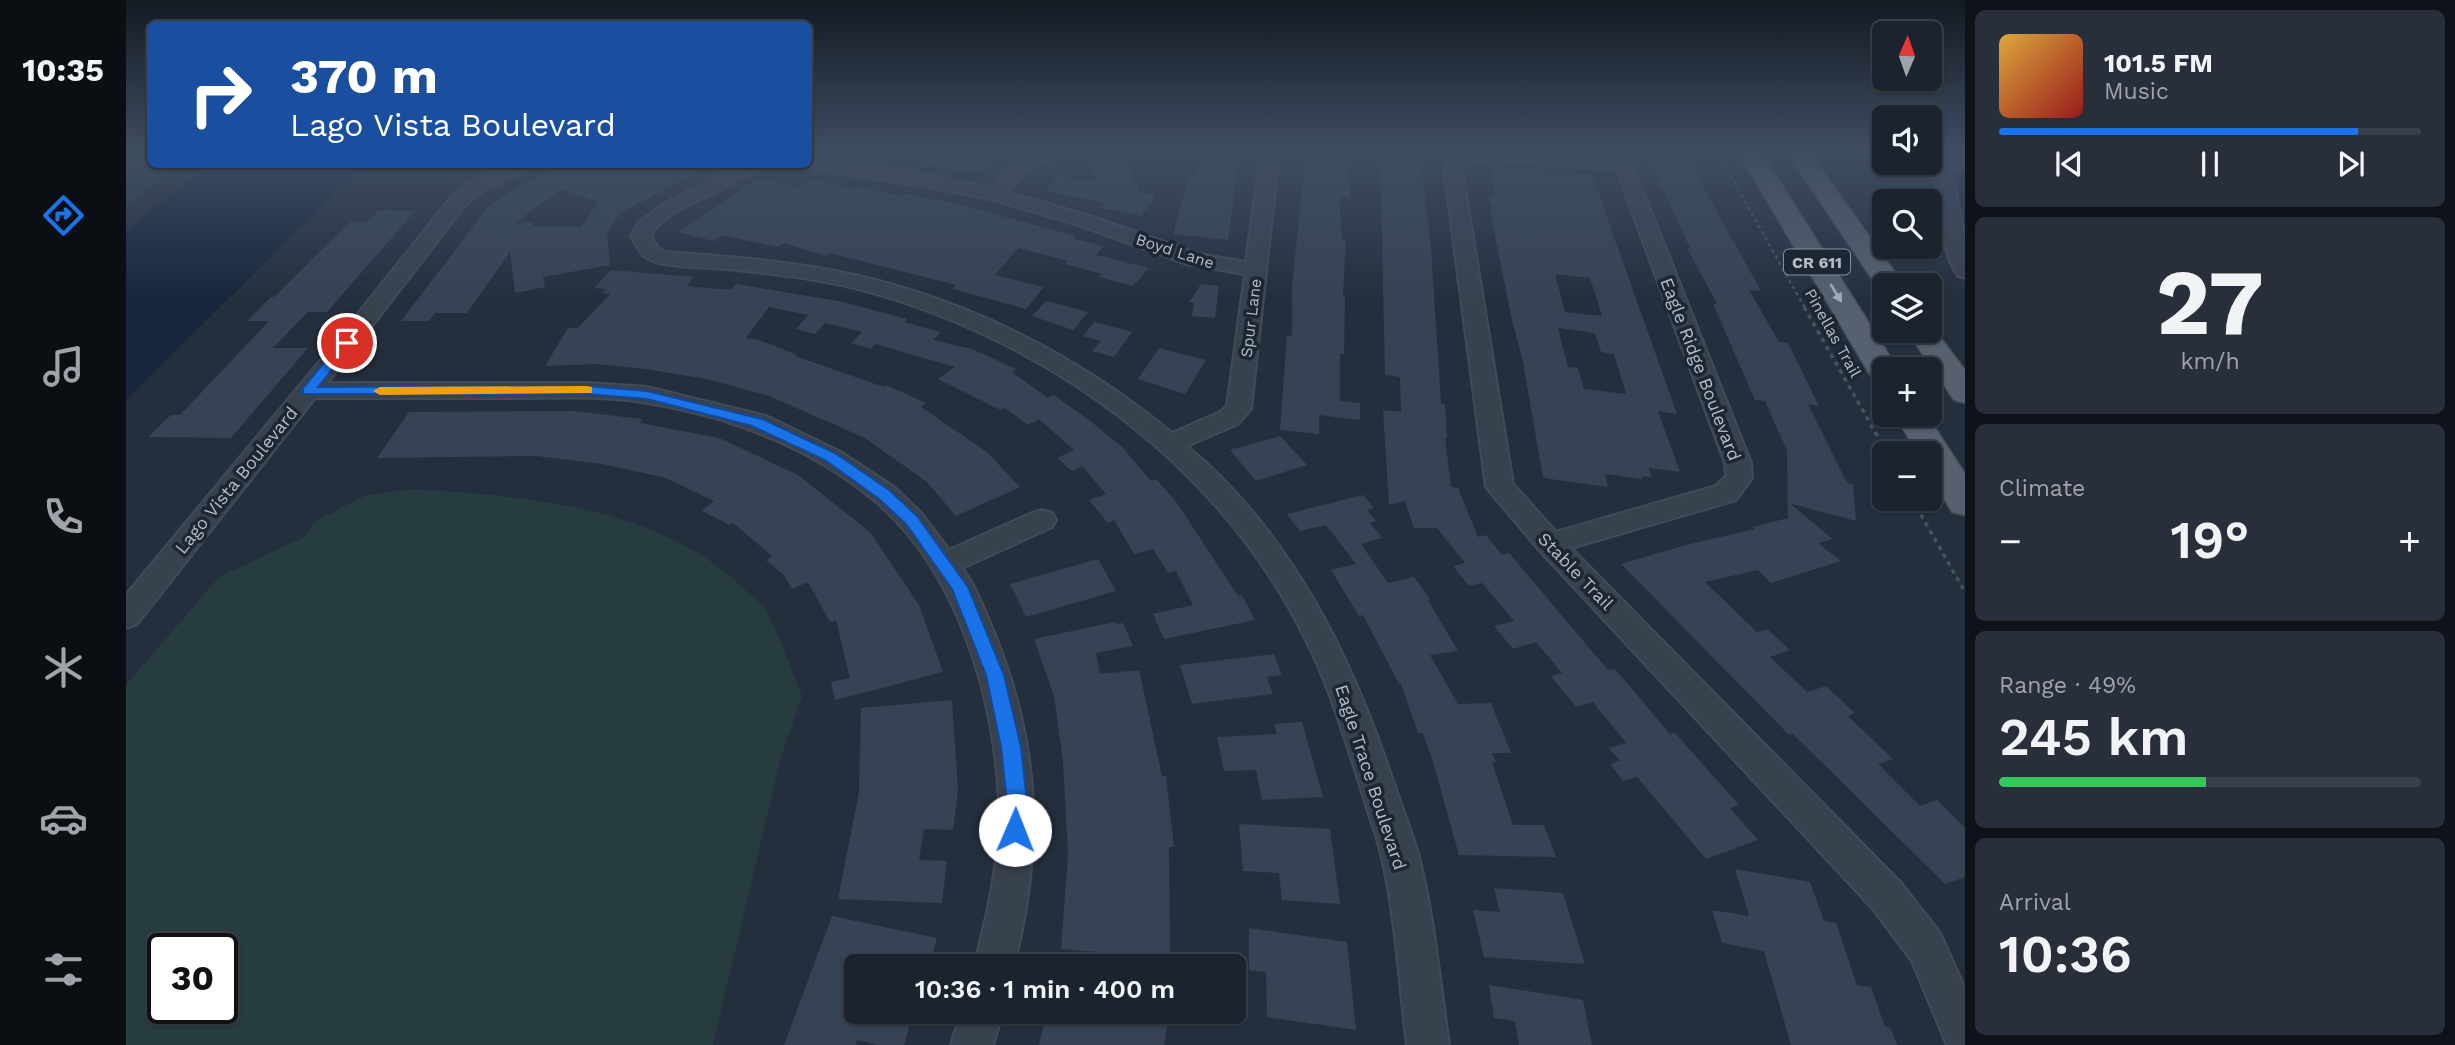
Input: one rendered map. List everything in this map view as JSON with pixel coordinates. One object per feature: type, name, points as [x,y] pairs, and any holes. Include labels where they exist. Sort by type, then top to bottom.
[{"type":"main road","name":"CR 611","points":[[1779,201],[1875,357]]},
{"type":"main road","name":"CR 611","points":[[1832,201],[1883,273]]},
{"type":"main road","points":[[1930,343],[1965,393]]},
{"type":"main road","points":[[1918,427],[1965,503]]},
{"type":"street","name":"Lago Vista Boulevard","points":[[126,616],[458,201]]},
{"type":"street","name":"Eagle Trace Boulevard","points":[[687,201],[645,227],[641,236],[650,252],[662,258],[746,264],[824,276],[885,289],[942,309],[1050,357],[1172,443],[1228,502],[1273,562],[1312,621],[1353,708],[1404,872],[1428,1045]]},
{"type":"street","name":"Boyd Lane","points":[[1016,201],[1083,220],[1194,260],[1257,270]]},
{"type":"street","name":"Spur Lane","points":[[1172,443],[1229,418],[1239,409],[1265,201]]},
{"type":"street","name":"Stable Trail","points":[[1458,201],[1500,487],[1550,544],[1887,896],[1926,947],[1965,1038]]},
{"type":"street","name":"Eagle Ridge Boulevard","points":[[1550,544],[1726,493],[1739,478],[1738,463],[1635,201]]},
{"type":"street","points":[[1948,201],[1959,263],[1965,272]]},
{"type":"street","points":[[308,391],[587,390],[647,395],[757,422],[830,457],[884,494],[911,520],[960,587],[995,675],[1011,747],[1017,802],[1012,884],[997,954]]},
{"type":"street","points":[[944,564],[1042,520]]},
{"type":"street","points":[[972,1045],[978,1024]]},
{"type":"path","name":"Pinellas Trail","points":[[1745,201],[1880,441]]},
{"type":"path","points":[[1919,511],[1965,592]]},
{"type":"green space","points":[[409,489],[540,501],[629,522],[670,538],[708,559],[762,605],[777,632],[802,696],[781,757],[713,1045],[126,1045],[126,685],[219,577],[304,537],[314,522],[365,496]]},
{"type":"water","points":[[164,201],[327,201],[126,400],[126,231]]},
{"type":"building","points":[[497,201],[546,201],[515,223],[534,222],[532,226],[581,227],[598,202],[595,201],[643,201],[620,213],[607,233],[610,265],[543,277],[545,287],[515,293],[510,252],[467,313],[435,313],[429,321],[401,321],[488,207]]},
{"type":"building","points":[[725,201],[941,201],[1076,236],[1074,239],[1104,246],[1096,255],[1149,268],[1133,286],[1065,264],[1068,261],[1019,248],[994,275],[1044,287],[1026,309],[953,289],[956,285],[830,253],[827,256],[783,243],[778,247],[722,235],[713,241],[679,232]]},
{"type":"building","points":[[1094,201],[1152,201],[1141,216],[1101,208],[1105,203]]},
{"type":"building","points":[[1182,201],[1233,201],[1228,240],[1173,234]]},
{"type":"building","points":[[1301,201],[1339,201],[1342,239],[1346,239],[1344,354],[1340,354],[1340,401],[1360,403],[1360,420],[1319,415],[1319,434],[1280,430],[1287,335],[1292,336],[1292,285]]},
{"type":"building","points":[[1381,201],[1425,201],[1441,404],[1445,404],[1445,438],[1451,487],[1458,488],[1478,537],[1486,535],[1502,555],[1509,553],[1608,670],[1615,669],[1670,734],[1675,733],[1739,805],[1730,808],[1758,840],[1706,859],[1637,777],[1623,781],[1610,764],[1620,761],[1609,748],[1626,743],[1593,702],[1576,707],[1551,676],[1562,673],[1536,642],[1513,649],[1494,626],[1514,621],[1482,583],[1469,586],[1453,566],[1465,563],[1437,528],[1414,528],[1405,501],[1389,505],[1383,410],[1401,412],[1400,377],[1385,375]]},
{"type":"building","points":[[1490,201],[1601,201],[1677,414],[1658,411],[1680,472],[1649,468],[1652,477],[1642,476],[1642,479],[1605,474],[1608,487],[1543,478],[1523,362],[1490,211],[1493,211]],"holes":[[[1555,274],[1590,278],[1602,316],[1565,312]],[[1558,328],[1595,333],[1601,352],[1614,354],[1626,394],[1584,389],[1578,368],[1568,367]]]},
{"type":"building","points":[[1668,201],[1711,201],[1761,291],[1749,290],[1779,342],[1788,343],[1819,406],[1808,404],[1847,483],[1853,485],[1856,521],[1789,503],[1833,539],[1818,543],[1841,561],[1771,583],[1758,570],[1705,582],[1757,632],[1767,629],[1790,650],[1770,657],[1807,692],[1826,686],[1855,713],[1848,716],[1893,759],[1878,764],[1920,806],[1937,800],[1965,828],[1965,877],[1945,884],[1793,734],[1789,735],[1621,564],[1788,518],[1787,451],[1765,401],[1755,400],[1713,304],[1717,304],[1687,248],[1690,248]]},
{"type":"building","points":[[379,210],[415,211],[327,312],[308,312],[273,348],[308,348],[231,438],[148,437],[171,415],[180,415],[269,321],[247,321],[271,297],[350,222],[367,222]]},
{"type":"building","points":[[611,270],[693,277],[687,286],[731,290],[736,284],[843,302],[907,319],[904,322],[941,332],[933,340],[972,349],[1016,369],[1012,372],[1048,398],[1054,395],[1089,420],[1122,447],[1151,481],[1156,479],[1177,503],[1238,596],[1242,595],[1255,620],[1164,639],[1153,614],[1193,605],[1176,571],[1168,573],[1153,549],[1134,554],[1114,520],[1108,523],[1089,500],[1106,494],[1082,466],[1072,471],[1057,458],[1074,450],[1039,419],[1028,425],[1005,408],[1001,410],[938,379],[955,367],[875,344],[871,349],[851,343],[862,332],[825,323],[815,334],[796,329],[808,315],[769,307],[746,338],[759,340],[797,355],[795,356],[884,387],[886,385],[926,403],[921,407],[987,452],[1020,487],[956,516],[927,482],[865,438],[769,396],[707,379],[645,369],[596,364],[545,366],[568,328],[578,328],[610,294],[602,293],[606,289],[594,288]]},
{"type":"building","points":[[1201,284],[1219,286],[1215,318],[1192,316],[1194,303],[1189,302]]},
{"type":"building","points":[[1046,301],[1088,312],[1073,330],[1032,316]]},
{"type":"building","points":[[1094,322],[1132,332],[1114,357],[1092,351],[1101,341],[1083,336]]},
{"type":"building","points":[[1159,348],[1206,360],[1185,394],[1138,379]]},
{"type":"building","points":[[573,411],[642,419],[640,423],[719,438],[798,475],[870,532],[919,605],[943,672],[835,700],[831,682],[850,678],[836,620],[830,622],[808,582],[792,589],[784,575],[766,560],[772,556],[733,523],[730,525],[702,511],[714,501],[666,478],[602,464],[537,456],[377,458],[409,412]]},
{"type":"building","points":[[1280,436],[1307,465],[1256,481],[1230,450]]},
{"type":"building","points":[[1363,495],[1374,508],[1367,510],[1376,521],[1370,523],[1382,538],[1361,544],[1388,583],[1414,577],[1430,599],[1428,600],[1458,651],[1430,655],[1458,704],[1491,703],[1511,753],[1492,753],[1496,762],[1492,762],[1513,825],[1544,825],[1556,857],[1459,855],[1433,762],[1423,733],[1418,733],[1401,684],[1363,615],[1359,616],[1331,570],[1356,564],[1326,525],[1300,531],[1287,514]]},
{"type":"building","points":[[1098,559],[1116,591],[1026,617],[1010,584]]},
{"type":"building","points":[[1115,622],[1123,623],[1133,646],[1096,653],[1100,674],[1139,670],[1162,776],[1166,776],[1174,847],[1169,847],[1170,954],[1122,954],[1061,949],[1068,854],[1063,761],[1054,696],[1034,639]]},
{"type":"building","points":[[1274,654],[1282,675],[1267,677],[1273,694],[1192,704],[1180,665]]},
{"type":"building","points":[[952,700],[958,790],[953,830],[924,829],[919,860],[947,861],[942,903],[838,899],[859,792],[861,708]]},
{"type":"building","points":[[1302,722],[1323,797],[1262,800],[1256,770],[1224,771],[1217,737],[1277,734],[1274,724]]},
{"type":"building","points":[[1239,824],[1330,829],[1340,904],[1282,900],[1279,873],[1243,871]]},
{"type":"building","points":[[1735,869],[1810,882],[1824,921],[1836,923],[1857,985],[1871,987],[1885,1027],[1891,1028],[1897,1045],[1791,1045],[1764,951],[1722,943],[1712,910],[1749,916]]},
{"type":"building","points":[[1494,888],[1563,893],[1585,964],[1484,957],[1473,910],[1500,912]]},
{"type":"building","points":[[832,916],[937,938],[932,954],[844,954],[844,1024],[910,1024],[904,1045],[877,1045],[857,1040],[856,1045],[784,1045]]},
{"type":"building","points":[[1249,928],[1347,942],[1356,1030],[1267,1017],[1266,972],[1249,970]]},
{"type":"building","points":[[1489,985],[1583,1000],[1592,1045],[1519,1045],[1515,1021],[1494,1018]]},
{"type":"building","points":[[1044,1024],[1167,1024],[1164,1045],[1039,1045]]},
{"type":"slow traffic","points":[[380,391],[587,390]]},
{"type":"route","points":[[347,343],[308,391],[587,390],[647,395],[757,422],[781,432],[830,457],[884,494],[911,520],[960,587],[995,675],[1011,747],[1017,802],[1015,830]]}]
